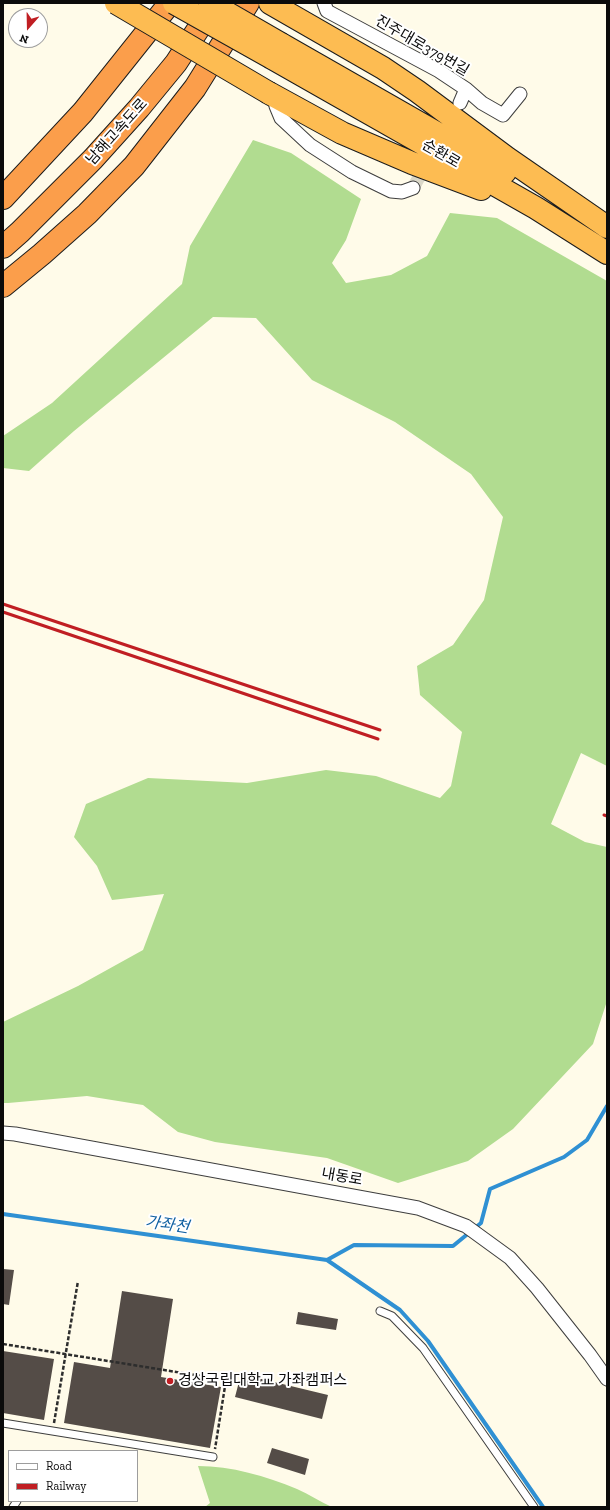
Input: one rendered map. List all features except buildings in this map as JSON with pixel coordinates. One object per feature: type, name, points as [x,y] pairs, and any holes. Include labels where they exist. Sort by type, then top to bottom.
[{"type":"highway","points":[[116,3],[272,95],[342,133],[412,163],[487,192],[607,254]]},
{"type":"highway","points":[[3,198],[83,112],[170,3]]},
{"type":"highway","points":[[174,3],[277,51]]},
{"type":"highway","points":[[210,3],[277,51]]},
{"type":"highway","name":"남해고속도로","points":[[3,247],[93,159],[139,108],[176,63],[215,3]]},
{"type":"highway","points":[[3,286],[87,214],[134,166],[195,88],[248,3]]},
{"type":"highway","points":[[270,3],[383,68],[607,228]]},
{"type":"highway","name":"순환로","points":[[277,51],[607,228]]},
{"type":"highway","name":"순환로","points":[[277,51],[536,208],[607,254]]},
{"type":"street","name":"진주대로379번길","points":[[324,3],[327,11],[439,71],[482,103],[503,115],[520,94]]},
{"type":"street","points":[[460,103],[466,90]]},
{"type":"street","points":[[272,95],[281,118],[310,145],[352,172],[391,191],[402,192],[413,188]]},
{"type":"street","name":"내동로","points":[[3,1133],[418,1208],[466,1226],[510,1258],[537,1288],[607,1379]]},
{"type":"lane","points":[[380,1311],[392,1316],[423,1348],[534,1507]]},
{"type":"lane","points":[[3,1424],[213,1457]]},
{"type":"path","points":[[52,1432],[78,1281]]},
{"type":"path","points":[[3,1344],[226,1380],[213,1457]]},
{"type":"green space","points":[[253,140],[291,153],[361,199],[346,240],[332,263],[346,283],[391,275],[427,256],[450,213],[497,218],[607,281],[607,766],[581,753],[551,824],[585,842],[607,847],[607,1001],[593,1044],[513,1129],[468,1161],[398,1183],[327,1158],[215,1142],[178,1132],[143,1105],[87,1096],[3,1103],[3,1022],[78,986],[143,950],[164,894],[112,900],[97,866],[74,837],[86,804],[148,778],[247,783],[326,770],[376,776],[440,798],[451,786],[462,732],[420,695],[417,666],[453,645],[484,600],[503,517],[471,474],[395,422],[312,380],[256,318],[213,317],[74,431],[29,471],[3,468],[3,436],[52,403],[182,284],[190,246]]},
{"type":"green space","points":[[198,1466],[210,1466],[236,1470],[261,1476],[297,1489],[332,1507],[205,1507],[210,1503]]},
{"type":"waterway","points":[[327,1260],[354,1245],[453,1246],[481,1223],[490,1189],[564,1157],[587,1140],[607,1106]]},
{"type":"waterway","name":"가좌천","points":[[3,1214],[327,1260],[400,1310],[428,1341],[543,1507]]},
{"type":"tunnel","points":[[413,188],[427,163]]},
{"type":"railway","points":[[3,604],[380,730]]},
{"type":"railway","points":[[3,612],[378,739]]},
{"type":"place","name":"경상국립대학교 가좌캠퍼스","points":[[170,1381]]}]
